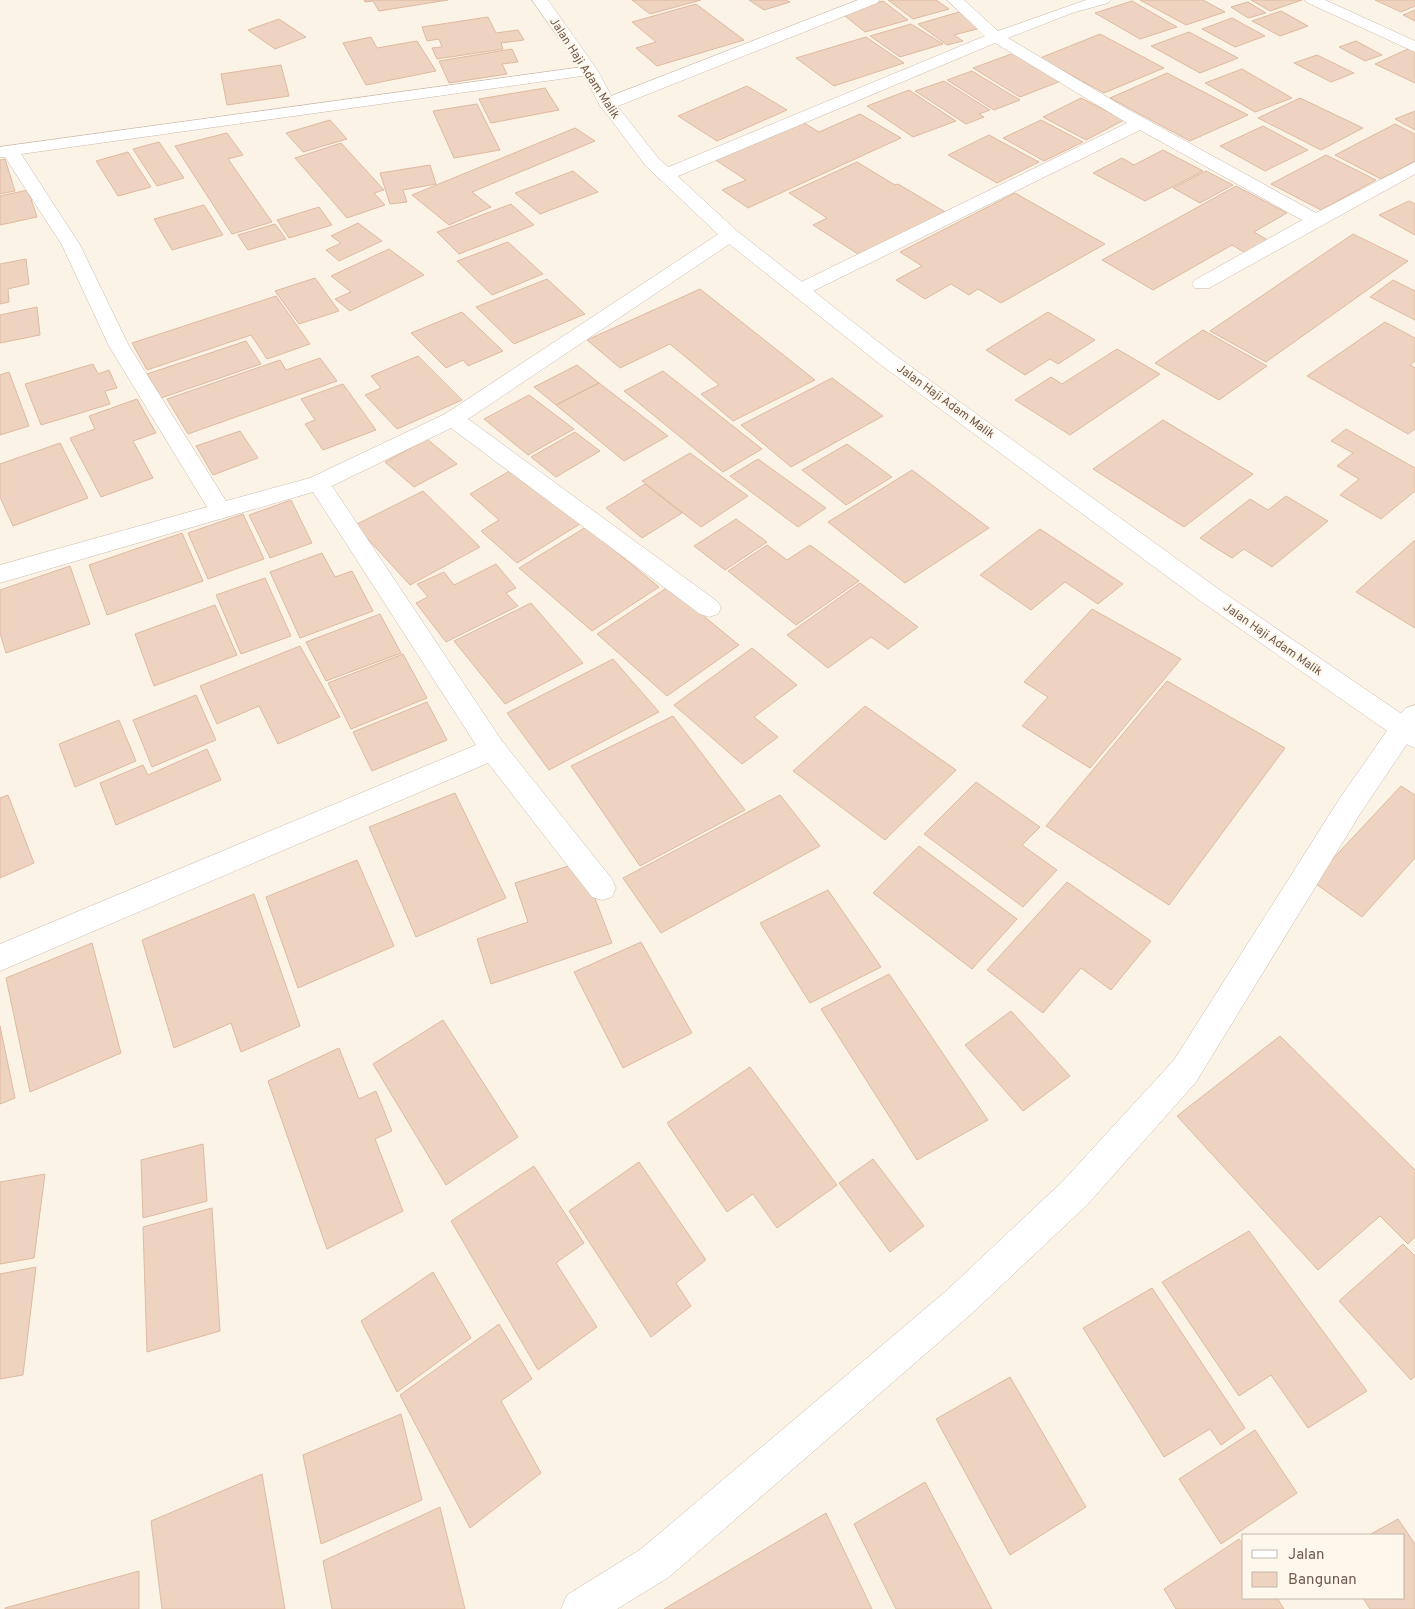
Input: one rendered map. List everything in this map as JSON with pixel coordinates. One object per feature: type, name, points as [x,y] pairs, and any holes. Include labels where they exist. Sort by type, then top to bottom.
[{"type":"street","name":"Jalan Haji Adam Malik","points":[[540,0],[590,71],[607,104],[664,175],[730,235],[888,360],[1022,455],[1208,594],[1411,727]]},
{"type":"street","points":[[607,104],[872,0]]},
{"type":"street","points":[[955,0],[996,37],[1116,110],[1316,220]]},
{"type":"street","points":[[664,175],[996,37],[1067,10],[1103,0]]},
{"type":"street","points":[[1313,0],[1415,47]]},
{"type":"street","points":[[220,510],[120,346],[71,245],[5,151],[590,71]]},
{"type":"street","points":[[800,290],[1141,123]]},
{"type":"street","points":[[1202,284],[1415,167]]},
{"type":"street","points":[[0,574],[318,483],[453,419],[730,235]]},
{"type":"street","points":[[453,419],[709,608]]},
{"type":"street","points":[[318,483],[493,749],[602,888]]},
{"type":"street","points":[[581,1609],[655,1563],[957,1304],[1075,1194],[1184,1071],[1350,806],[1411,727]]},
{"type":"street","points":[[0,958],[493,749]]},
{"type":"building","points":[[364,0],[448,0],[379,11],[373,1],[365,2]]},
{"type":"building","points":[[632,0],[701,0],[650,14]]},
{"type":"building","points":[[749,0],[786,0],[790,2],[764,10]]},
{"type":"building","points":[[888,0],[936,0],[949,9],[913,19]]},
{"type":"building","points":[[1140,0],[1203,0],[1225,12],[1186,25]]},
{"type":"building","points":[[1251,0],[1302,0],[1270,11]]},
{"type":"building","points":[[1375,0],[1415,0],[1415,6],[1401,12]]},
{"type":"building","points":[[883,1],[908,20],[865,32],[840,12]]},
{"type":"building","points":[[1132,1],[1177,27],[1140,39],[1095,13]]},
{"type":"building","points":[[1248,2],[1266,13],[1248,18],[1231,7]]},
{"type":"building","points":[[696,4],[744,40],[657,66],[636,48],[656,42],[632,22]]},
{"type":"building","points":[[1415,10],[1415,21],[1403,15]]},
{"type":"building","points":[[1281,11],[1308,26],[1280,36],[1252,21]]},
{"type":"building","points":[[959,12],[981,28],[954,35],[963,41],[947,45],[918,24]]},
{"type":"building","points":[[488,17],[496,33],[518,30],[524,40],[501,43],[503,49],[437,59],[432,48],[442,47],[439,39],[427,41],[422,27]]},
{"type":"building","points":[[1232,18],[1265,36],[1235,47],[1202,29]]},
{"type":"building","points":[[279,19],[306,37],[275,49],[248,30]]},
{"type":"building","points":[[911,24],[943,44],[900,57],[870,36]]},
{"type":"building","points":[[1189,32],[1238,58],[1200,73],[1151,46]]},
{"type":"building","points":[[1100,34],[1164,68],[1104,93],[1040,58]]},
{"type":"building","points":[[371,37],[377,48],[417,41],[436,71],[366,85],[343,43]]},
{"type":"building","points":[[866,37],[904,63],[834,86],[796,58]]},
{"type":"building","points":[[1356,41],[1382,55],[1365,61],[1339,47]]},
{"type":"building","points":[[1410,48],[1415,50],[1415,83],[1375,64]]},
{"type":"building","points":[[512,49],[518,62],[502,64],[507,74],[449,83],[439,61]]},
{"type":"building","points":[[1014,53],[1061,81],[1020,97],[973,68]]},
{"type":"building","points":[[1317,55],[1354,73],[1331,82],[1294,63]]},
{"type":"building","points":[[281,65],[289,96],[227,105],[221,74]]},
{"type":"building","points":[[1242,69],[1292,98],[1255,112],[1205,83]]},
{"type":"building","points":[[972,71],[1020,100],[994,110],[947,80]]},
{"type":"building","points":[[1167,73],[1248,115],[1190,141],[1110,98]]},
{"type":"building","points":[[944,81],[990,110],[979,114],[984,117],[966,124],[915,91]]},
{"type":"building","points":[[747,86],[787,110],[717,141],[678,116]]},
{"type":"building","points":[[545,88],[559,110],[491,123],[479,99]]},
{"type":"building","points":[[909,90],[956,121],[913,137],[867,106]]},
{"type":"building","points":[[1081,98],[1124,120],[1086,140],[1043,117]]},
{"type":"building","points":[[1300,98],[1363,128],[1321,150],[1258,118]]},
{"type":"building","points":[[477,104],[500,150],[454,158],[433,111]]},
{"type":"building","points":[[1415,111],[1415,130],[1395,119]]},
{"type":"building","points":[[860,114],[901,138],[748,208],[722,190],[746,180],[714,159],[801,121],[819,132]]},
{"type":"building","points":[[330,120],[347,139],[303,152],[286,133]]},
{"type":"building","points":[[1041,120],[1083,142],[1044,161],[1003,138]]},
{"type":"building","points":[[1395,124],[1415,134],[1415,161],[1381,179],[1335,155]]},
{"type":"building","points":[[1263,126],[1308,150],[1265,171],[1220,146]]},
{"type":"building","points":[[575,128],[595,141],[472,192],[491,207],[449,225],[412,195]]},
{"type":"building","points":[[227,133],[243,155],[228,159],[272,222],[232,234],[175,146]]},
{"type":"building","points":[[989,135],[1039,162],[997,183],[948,155]]},
{"type":"building","points":[[159,142],[184,178],[157,186],[133,149]]},
{"type":"building","points":[[341,143],[384,190],[374,193],[385,205],[347,218],[295,158]]},
{"type":"building","points":[[1163,150],[1203,171],[1145,201],[1093,173],[1122,158],[1134,165]]},
{"type":"building","points":[[128,152],[151,187],[118,196],[96,161]]},
{"type":"building","points":[[1326,155],[1376,180],[1321,210],[1271,184]]},
{"type":"building","points":[[5,159],[15,191],[0,194],[0,160]]},
{"type":"building","points":[[857,162],[947,213],[861,256],[813,225],[827,218],[789,193]]},
{"type":"building","points":[[430,165],[436,184],[403,190],[407,202],[390,204],[380,173]]},
{"type":"building","points":[[573,171],[598,192],[540,214],[515,193]]},
{"type":"building","points":[[1206,171],[1233,185],[1200,203],[1173,188]]},
{"type":"building","points":[[1236,186],[1287,213],[1254,232],[1271,242],[1249,255],[1232,245],[1153,290],[1102,260]]},
{"type":"building","points":[[28,190],[37,217],[0,225],[0,196]]},
{"type":"building","points":[[1015,193],[1105,244],[1001,303],[978,289],[969,295],[951,284],[925,299],[896,280],[922,266],[900,252]]},
{"type":"building","points":[[1409,201],[1415,204],[1415,235],[1379,215]]},
{"type":"building","points":[[511,204],[534,225],[459,254],[437,232]]},
{"type":"building","points":[[204,205],[223,235],[172,250],[154,219]]},
{"type":"building","points":[[319,207],[332,225],[289,238],[277,220]]},
{"type":"building","points":[[358,223],[382,241],[339,261],[326,250],[341,243],[331,236]]},
{"type":"building","points":[[275,224],[286,239],[248,250],[238,235]]},
{"type":"building","points":[[1353,234],[1408,261],[1266,362],[1210,331]]},
{"type":"building","points":[[508,242],[543,274],[492,295],[457,261]]},
{"type":"building","points":[[389,249],[424,275],[350,311],[335,299],[351,292],[331,276]]},
{"type":"building","points":[[26,259],[29,284],[8,289],[9,302],[0,304],[0,264]]},
{"type":"building","points":[[315,278],[339,311],[299,324],[275,291]]},
{"type":"building","points":[[547,279],[585,314],[514,344],[476,307]]},
{"type":"building","points":[[1393,280],[1415,291],[1415,320],[1370,297]]},
{"type":"building","points":[[700,289],[815,380],[733,421],[701,394],[719,385],[670,344],[620,368],[587,340]]},
{"type":"building","points":[[276,296],[310,344],[267,359],[251,335],[147,370],[132,343]]},
{"type":"building","points":[[37,307],[40,335],[0,343],[0,315]]},
{"type":"building","points":[[462,312],[503,351],[468,366],[463,360],[446,368],[411,333]]},
{"type":"building","points":[[1048,312],[1095,340],[1058,364],[1050,359],[1025,375],[986,350]]},
{"type":"building","points":[[1385,322],[1415,338],[1415,361],[1410,365],[1415,368],[1415,429],[1408,434],[1307,376]]},
{"type":"building","points":[[1203,330],[1267,366],[1219,400],[1155,363]]},
{"type":"building","points":[[246,341],[261,364],[161,398],[147,374]]},
{"type":"building","points":[[1117,349],[1160,374],[1070,435],[1015,400],[1051,377],[1062,384]]},
{"type":"building","points":[[418,356],[462,400],[397,429],[365,395],[381,388],[371,376]]},
{"type":"building","points":[[320,358],[337,381],[188,434],[167,399],[280,360],[286,370]]},
{"type":"building","points":[[93,364],[98,374],[109,370],[117,388],[105,391],[110,404],[41,425],[25,384]]},
{"type":"building","points":[[577,365],[599,383],[556,405],[534,387]]},
{"type":"building","points":[[663,371],[762,449],[723,472],[624,391]]},
{"type":"building","points":[[9,372],[29,426],[0,435],[0,375]]},
{"type":"building","points":[[832,378],[883,416],[791,467],[741,425]]},
{"type":"building","points":[[599,383],[668,436],[624,461],[556,405]]},
{"type":"building","points":[[343,384],[376,430],[323,450],[305,424],[315,420],[301,399]]},
{"type":"building","points":[[529,395],[574,429],[528,455],[484,419]]},
{"type":"building","points":[[137,399],[156,433],[133,441],[153,478],[101,497],[70,438],[95,429],[89,416]]},
{"type":"building","points":[[1163,420],[1253,474],[1184,527],[1093,469]]},
{"type":"building","points":[[1346,429],[1415,468],[1415,491],[1381,519],[1340,495],[1359,479],[1337,466],[1353,453],[1331,441]]},
{"type":"building","points":[[240,431],[258,458],[213,475],[196,446]]},
{"type":"building","points":[[575,432],[600,451],[556,477],[531,457]]},
{"type":"building","points":[[427,439],[457,464],[414,487],[385,462]]},
{"type":"building","points":[[60,443],[88,498],[13,526],[0,497],[0,464]]},
{"type":"building","points":[[847,444],[892,477],[846,505],[802,470]]},
{"type":"building","points":[[690,453],[748,496],[701,527],[642,481]]},
{"type":"building","points":[[758,459],[826,508],[798,527],[730,476]]},
{"type":"building","points":[[513,469],[580,524],[517,563],[481,531],[499,520],[470,494]]},
{"type":"building","points":[[912,470],[989,528],[905,583],[828,522]]},
{"type":"building","points":[[645,484],[682,513],[642,538],[606,508]]},
{"type":"building","points":[[423,491],[480,547],[410,585],[355,525]]},
{"type":"building","points":[[1286,496],[1328,521],[1272,567],[1244,549],[1232,558],[1200,538],[1250,499],[1268,510]]},
{"type":"building","points":[[291,500],[312,543],[270,558],[249,515]]},
{"type":"building","points":[[243,514],[264,559],[208,579],[188,533]]},
{"type":"building","points":[[736,519],[767,542],[725,570],[694,546]]},
{"type":"building","points":[[586,527],[659,587],[592,631],[519,568]]},
{"type":"building","points":[[1040,529],[1123,584],[1098,604],[1065,582],[1031,610],[980,575]]},
{"type":"building","points":[[182,533],[203,581],[107,615],[89,565]]},
{"type":"building","points":[[1415,540],[1415,628],[1356,592]]},
{"type":"building","points":[[767,545],[787,560],[810,545],[859,581],[796,625],[728,571]]},
{"type":"building","points":[[322,553],[335,577],[352,571],[373,611],[300,638],[270,572]]},
{"type":"building","points":[[496,564],[516,588],[506,593],[518,606],[446,642],[416,603],[428,597],[417,584],[444,572],[454,585]]},
{"type":"building","points":[[70,566],[90,624],[6,653],[0,633],[0,590]]},
{"type":"building","points":[[265,578],[291,636],[241,654],[216,595]]},
{"type":"building","points":[[860,583],[918,627],[888,649],[871,637],[828,668],[787,635]]},
{"type":"building","points":[[668,587],[739,645],[667,696],[597,634]]},
{"type":"building","points":[[531,603],[583,663],[505,704],[454,641]]},
{"type":"building","points":[[215,605],[237,655],[154,686],[135,634]]},
{"type":"building","points":[[1092,609],[1181,659],[1090,768],[1022,726],[1048,697],[1024,682]]},
{"type":"building","points":[[380,614],[401,653],[326,681],[306,642]]},
{"type":"building","points":[[300,646],[340,717],[278,744],[259,706],[217,724],[200,686]]},
{"type":"building","points":[[752,648],[797,685],[754,717],[778,737],[742,764],[674,705]]},
{"type":"building","points":[[403,654],[427,698],[351,729],[328,683]]},
{"type":"building","points":[[613,659],[659,712],[549,770],[507,713]]},
{"type":"building","points":[[1167,681],[1285,748],[1169,905],[1046,826]]},
{"type":"building","points":[[196,695],[216,740],[152,767],[133,720]]},
{"type":"building","points":[[427,702],[447,740],[372,771],[353,732]]},
{"type":"building","points":[[865,706],[956,770],[885,840],[793,771]]},
{"type":"building","points":[[673,716],[745,810],[640,866],[571,766]]},
{"type":"building","points":[[119,720],[136,761],[75,787],[59,744]]},
{"type":"building","points":[[207,749],[221,780],[116,825],[100,783],[143,765],[148,775]]},
{"type":"building","points":[[976,782],[1040,827],[1022,845],[1057,870],[1023,907],[924,834]]},
{"type":"building","points":[[1401,786],[1415,795],[1415,858],[1362,917],[1312,881]]},
{"type":"building","points":[[455,793],[506,898],[416,937],[369,827]]},
{"type":"building","points":[[8,795],[34,863],[0,878],[0,798]]},
{"type":"building","points":[[780,795],[820,846],[661,933],[623,878]]},
{"type":"building","points":[[919,846],[1017,919],[972,969],[873,893]]},
{"type":"building","points":[[357,860],[394,946],[298,988],[266,897]]},
{"type":"building","points":[[581,862],[612,943],[491,984],[477,939],[528,922],[515,883]]},
{"type":"building","points":[[1067,882],[1151,941],[1111,990],[1081,968],[1043,1013],[987,970]]},
{"type":"building","points":[[828,890],[881,967],[810,1003],[760,923]]},
{"type":"building","points":[[254,894],[300,1026],[241,1052],[231,1023],[174,1048],[142,940]]},
{"type":"building","points":[[641,942],[692,1033],[623,1068],[574,972]]},
{"type":"building","points":[[92,943],[121,1053],[30,1092],[6,978]]},
{"type":"building","points":[[889,974],[988,1120],[917,1160],[821,1009]]},
{"type":"building","points":[[1011,1011],[1070,1076],[1023,1111],[965,1045]]},
{"type":"building","points":[[443,1020],[518,1137],[446,1185],[373,1064]]},
{"type":"building","points":[[0,1026],[15,1098],[0,1104]]},
{"type":"building","points":[[1280,1036],[1415,1170],[1415,1237],[1408,1244],[1380,1216],[1318,1270],[1177,1116]]},
{"type":"building","points":[[339,1048],[359,1099],[376,1091],[392,1131],[375,1139],[403,1211],[327,1249],[268,1081]]},
{"type":"building","points":[[750,1067],[837,1185],[777,1228],[753,1194],[727,1212],[667,1123]]},
{"type":"building","points":[[203,1144],[207,1201],[143,1218],[141,1160]]},
{"type":"building","points":[[873,1159],[924,1226],[890,1252],[839,1183]]},
{"type":"building","points":[[639,1162],[706,1260],[676,1283],[691,1306],[651,1337],[569,1211]]},
{"type":"building","points":[[534,1166],[584,1243],[556,1263],[597,1327],[538,1370],[451,1221]]},
{"type":"building","points":[[45,1174],[34,1258],[0,1264],[0,1182]]},
{"type":"building","points":[[212,1208],[220,1331],[147,1352],[143,1227]]},
{"type":"building","points":[[1249,1231],[1367,1391],[1308,1428],[1271,1375],[1239,1396],[1162,1282]]},
{"type":"building","points":[[1403,1244],[1415,1256],[1415,1376],[1411,1380],[1339,1301]]},
{"type":"building","points":[[36,1267],[23,1375],[0,1379],[0,1274]]},
{"type":"building","points":[[433,1272],[471,1338],[397,1392],[361,1321]]},
{"type":"building","points":[[1152,1288],[1245,1428],[1221,1445],[1210,1429],[1164,1457],[1083,1328]]},
{"type":"building","points":[[499,1324],[532,1379],[501,1401],[541,1473],[470,1528],[400,1395]]},
{"type":"building","points":[[1010,1377],[1086,1507],[1010,1555],[936,1419]]},
{"type":"building","points":[[401,1414],[422,1500],[321,1544],[303,1455]]},
{"type":"building","points":[[1255,1430],[1297,1493],[1221,1544],[1179,1479]]},
{"type":"building","points":[[262,1474],[285,1609],[162,1609],[151,1521]]},
{"type":"building","points":[[925,1482],[992,1609],[896,1609],[854,1524]]},
{"type":"building","points":[[440,1507],[465,1609],[332,1609],[323,1561]]},
{"type":"building","points":[[826,1513],[872,1609],[664,1609]]},
{"type":"building","points":[[1398,1519],[1415,1544],[1415,1609],[1370,1609],[1364,1599],[1405,1599],[1405,1534],[1371,1534]]},
{"type":"building","points":[[1239,1539],[1242,1543],[1242,1599],[1278,1599],[1284,1609],[1176,1609],[1164,1589]]},
{"type":"building","points":[[139,1571],[139,1609],[5,1609],[5,1608]]}]
